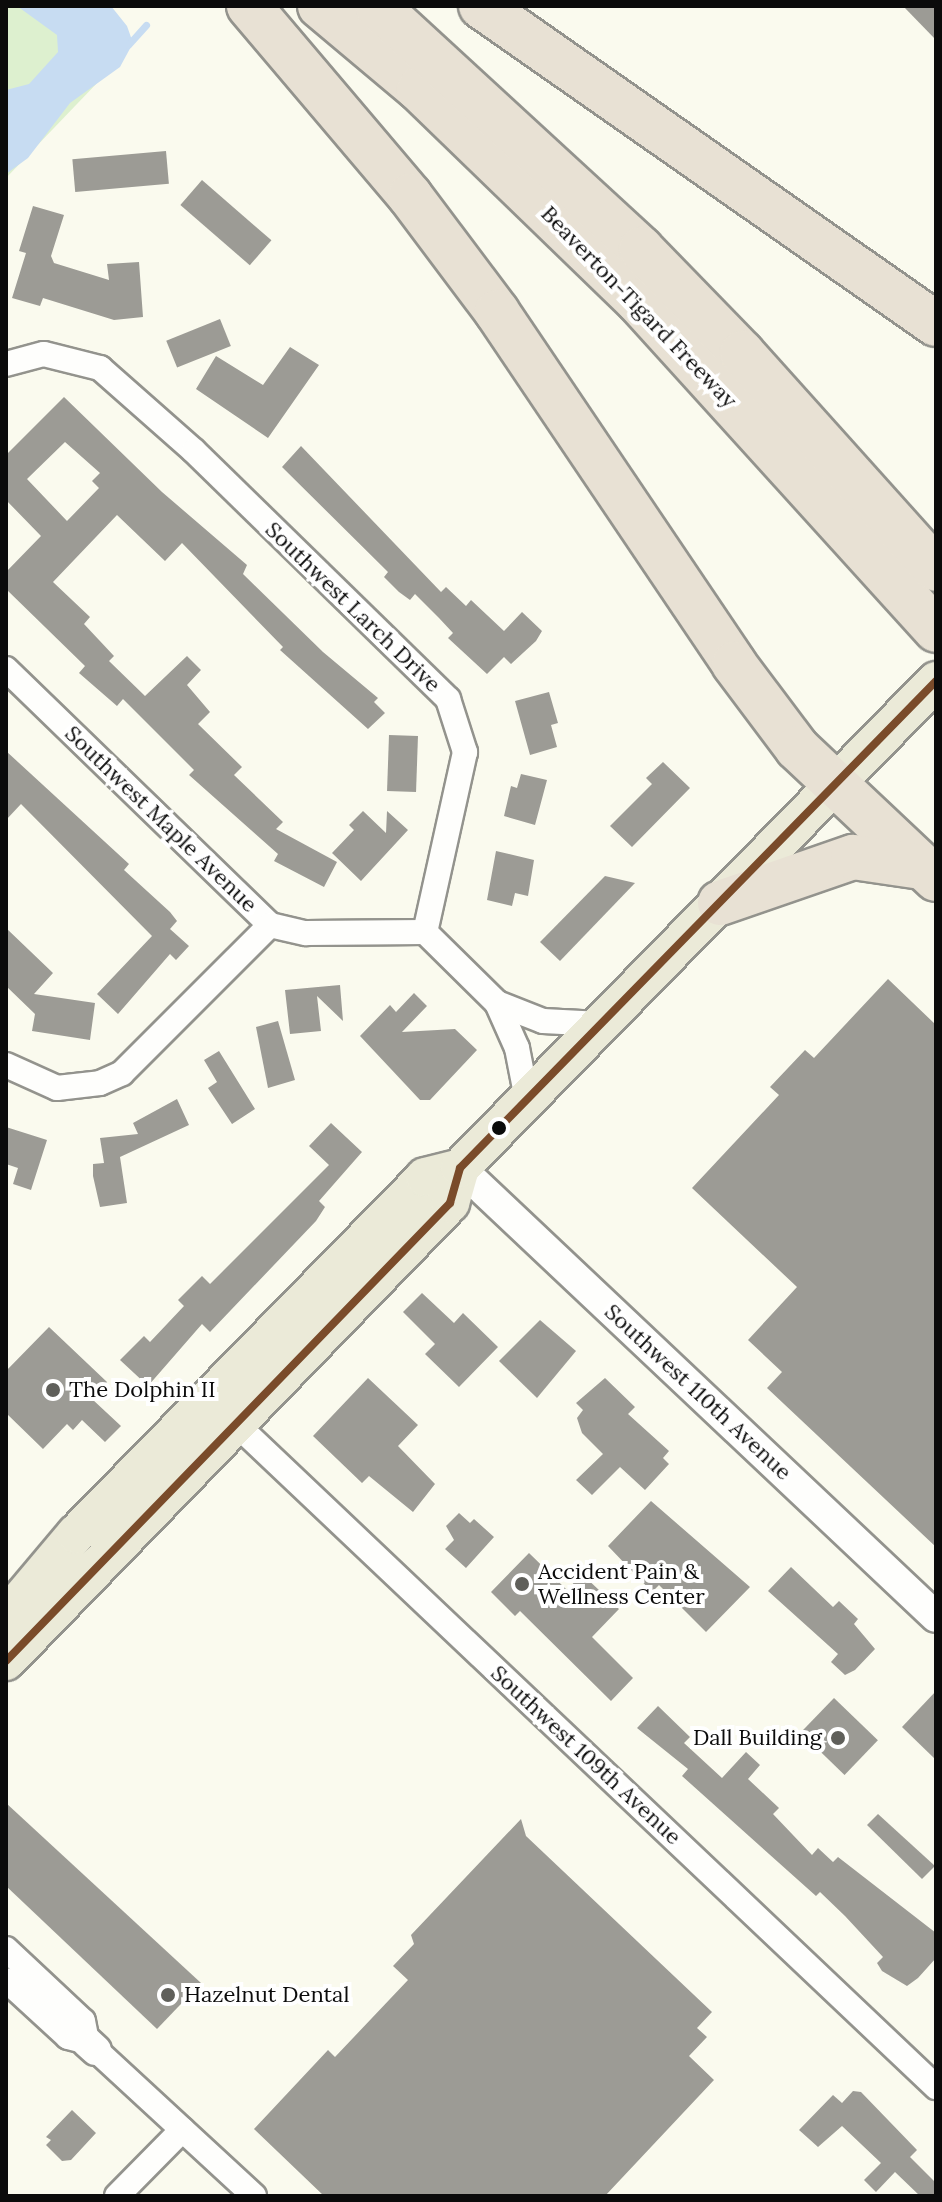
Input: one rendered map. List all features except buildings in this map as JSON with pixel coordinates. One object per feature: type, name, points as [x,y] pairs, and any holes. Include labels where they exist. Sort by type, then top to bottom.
[{"type":"highway","points":[[249,6],[410,196],[497,312],[734,664],[797,748],[930,873]]},
{"type":"highway","name":"Beaverton-Tigard Freeway","points":[[320,6],[419,89],[627,290],[929,592]]},
{"type":"highway","name":"Beaverton-Tigard Freeway","points":[[377,6],[641,249],[742,353],[929,592]]},
{"type":"highway","points":[[481,6],[936,324]]},
{"type":"highway","points":[[720,903],[853,857],[930,873]]},
{"type":"main road","points":[[6,1661],[450,1203],[460,1168],[936,681]]},
{"type":"main road","points":[[6,1617],[76,1534],[425,1177],[460,1168]]},
{"type":"main road","points":[[235,1423],[231,1412],[237,1370]]},
{"type":"street","name":"Southwest Larch Drive","points":[[6,364],[25,355],[54,355],[100,368],[119,382],[448,699],[465,752],[425,932]]},
{"type":"street","name":"Southwest Maple Avenue","points":[[6,669],[270,925],[306,933],[425,932]]},
{"type":"street","points":[[6,1065],[57,1088],[100,1083],[122,1073],[270,925]]},
{"type":"street","points":[[425,932],[497,1003],[517,1048],[527,1099]]},
{"type":"street","points":[[497,1003],[543,1021],[601,1024]]},
{"type":"street","name":"Southwest 110th Avenue","points":[[460,1168],[936,1617]]},
{"type":"street","name":"Southwest 109th Avenue","points":[[235,1423],[936,2087]]},
{"type":"street","points":[[6,1949],[83,2021],[92,2046]]},
{"type":"street","points":[[6,1980],[68,2037],[92,2046],[254,2196]]},
{"type":"street","points":[[117,2196],[182,2130]]},
{"type":"green space","points":[[6,6],[68,6],[123,56],[6,178]]},
{"type":"water","points":[[17,6],[111,6],[127,26],[133,43],[120,67],[70,103],[28,158],[6,174],[6,90],[29,84],[58,52],[57,35]]},
{"type":"waterway","points":[[128,45],[146,25]]},
{"type":"transit line","points":[[6,1661],[450,1203],[460,1168],[936,681]]},
{"type":"place","name":"The Dolphin II","points":[[53,1390]]},
{"type":"place","name":"Accident Pain & Wellness Center","points":[[522,1584]]},
{"type":"place","name":"Dall Building","points":[[838,1738]]},
{"type":"place","name":"Hazelnut Dental","points":[[168,1995]]}]
